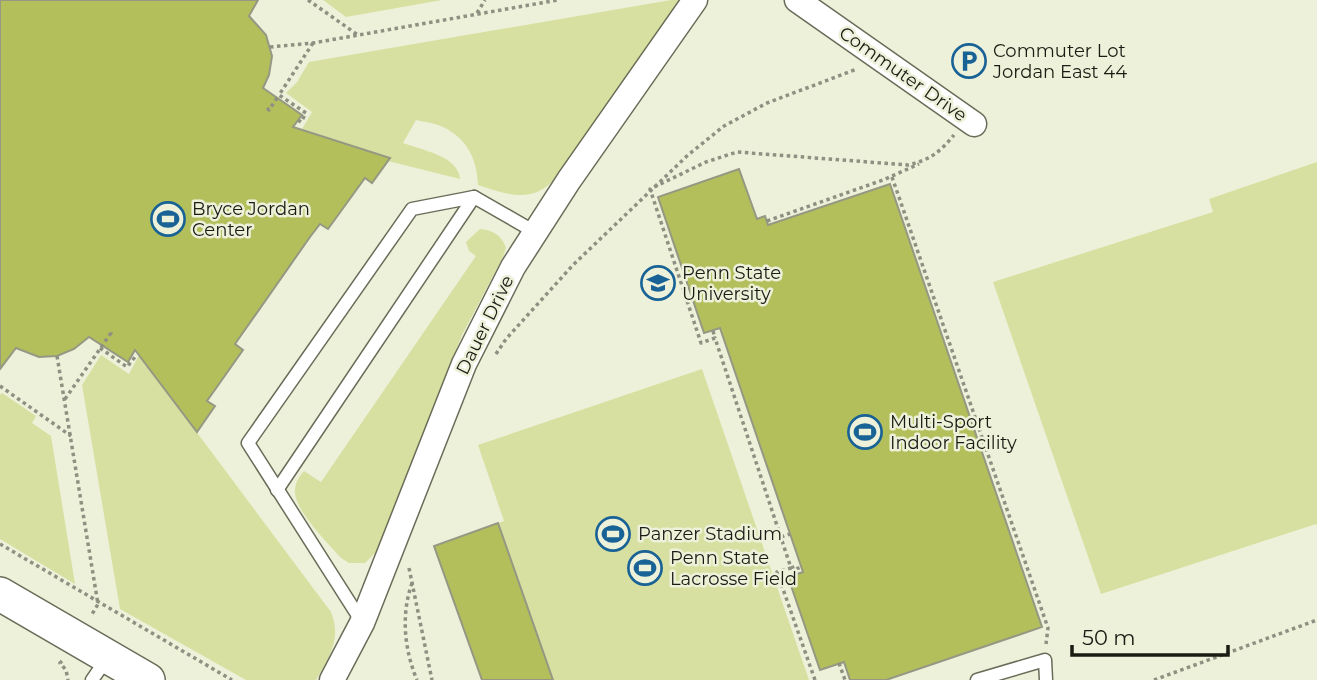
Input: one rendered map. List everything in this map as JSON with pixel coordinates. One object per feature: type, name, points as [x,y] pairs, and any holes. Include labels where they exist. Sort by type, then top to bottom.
[{"type":"main road","points":[[0,594],[77,639],[100,668],[148,680]]},
{"type":"street","name":"Dauer Drive","points":[[332,680],[362,623],[464,364],[513,267],[569,180],[695,0]]},
{"type":"street","name":"Commuter Drive","points":[[797,0],[965,128]]},
{"type":"lane","points":[[362,623],[248,443],[412,209],[474,197],[535,232]]},
{"type":"lane","points":[[277,490],[474,197]]},
{"type":"lane","points":[[977,680],[1045,660],[1046,680]]},
{"type":"path","points":[[309,0],[358,35]]},
{"type":"path","points":[[477,14],[485,0]]},
{"type":"path","points":[[270,47],[313,43],[558,0]]},
{"type":"path","points":[[267,108],[269,110],[313,43]]},
{"type":"path","points":[[492,361],[506,339],[546,294],[650,190],[724,126],[767,103],[859,68]]},
{"type":"path","points":[[279,95],[306,113],[301,122],[298,120]]},
{"type":"path","points":[[767,221],[868,188],[892,177],[941,152],[965,128]]},
{"type":"path","points":[[650,190],[677,179],[706,162],[737,152],[877,164],[926,161]]},
{"type":"path","points":[[892,177],[1048,628],[1045,660]]},
{"type":"path","points":[[650,190],[701,343],[715,338]]},
{"type":"path","points":[[670,251],[676,250]]},
{"type":"path","points":[[713,331],[791,568]]},
{"type":"path","points":[[65,399],[111,333],[109,332]]},
{"type":"path","points":[[100,348],[127,368],[135,357],[132,355]]},
{"type":"path","points":[[57,356],[98,604],[60,663],[66,670],[68,680]]},
{"type":"path","points":[[0,386],[71,436]]},
{"type":"path","points":[[734,394],[741,392]]},
{"type":"path","points":[[781,537],[790,534]]},
{"type":"path","points":[[0,544],[98,604],[232,680]]},
{"type":"path","points":[[408,563],[432,680]]},
{"type":"path","points":[[800,573],[797,566],[777,572],[815,680]]},
{"type":"path","points":[[412,583],[404,614],[408,646],[417,680]]},
{"type":"path","points":[[1154,680],[1317,620]]},
{"type":"path","points":[[839,663],[845,680]]},
{"type":"green space","points":[[323,0],[442,0],[346,17]]},
{"type":"green space","points":[[680,0],[554,180],[527,195],[508,194],[478,185],[476,167],[470,151],[452,132],[440,126],[416,120],[403,143],[446,159],[458,171],[460,179],[388,161],[389,158],[302,129],[312,112],[286,93],[297,82],[309,62]]},
{"type":"green space","points":[[1317,162],[1317,526],[1316,524],[1101,594],[993,282],[1213,212],[1209,199]]},
{"type":"green space","points":[[480,229],[492,232],[502,240],[506,248],[503,257],[462,335],[378,550],[365,563],[349,563],[341,558],[306,517],[296,499],[297,482],[304,471],[321,482],[476,256],[469,251],[466,242]]},
{"type":"green space","points":[[101,355],[129,374],[139,355],[331,612],[335,639],[316,680],[246,680],[120,609],[82,385]]},
{"type":"green space","name":"Panzer Stadium","points":[[702,369],[809,680],[482,680],[434,546],[504,521],[478,445]]},
{"type":"green space","points":[[2,393],[36,416],[32,423],[51,436],[75,584],[0,539]]},
{"type":"building","name":"Bryce Jordan Center","points":[[0,0],[258,0],[249,16],[266,35],[272,56],[269,75],[263,88],[302,115],[293,127],[390,158],[372,183],[365,178],[328,229],[320,224],[310,237],[235,344],[243,350],[207,401],[215,406],[197,432],[135,350],[128,362],[89,337],[74,349],[57,356],[39,357],[16,348],[0,369]]},
{"type":"building","name":"Multi-Sport Indoor Facility","points":[[739,169],[757,219],[765,216],[768,225],[890,184],[1042,627],[886,680],[850,680],[844,662],[820,670],[788,577],[803,572],[720,328],[704,333],[658,197]]},
{"type":"building","points":[[498,523],[553,680],[482,680],[434,546]]},
{"type":"place","name":"Commuter Lot Jordan East 44","points":[[969,61]]},
{"type":"place","name":"Bryce Jordan Center","points":[[168,219]]},
{"type":"place","name":"Penn State University","points":[[658,283]]},
{"type":"place","name":"Multi-Sport Indoor Facility","points":[[865,432]]},
{"type":"place","name":"Panzer Stadium","points":[[613,534]]},
{"type":"place","name":"Penn State Lacrosse Field","points":[[645,568]]}]
